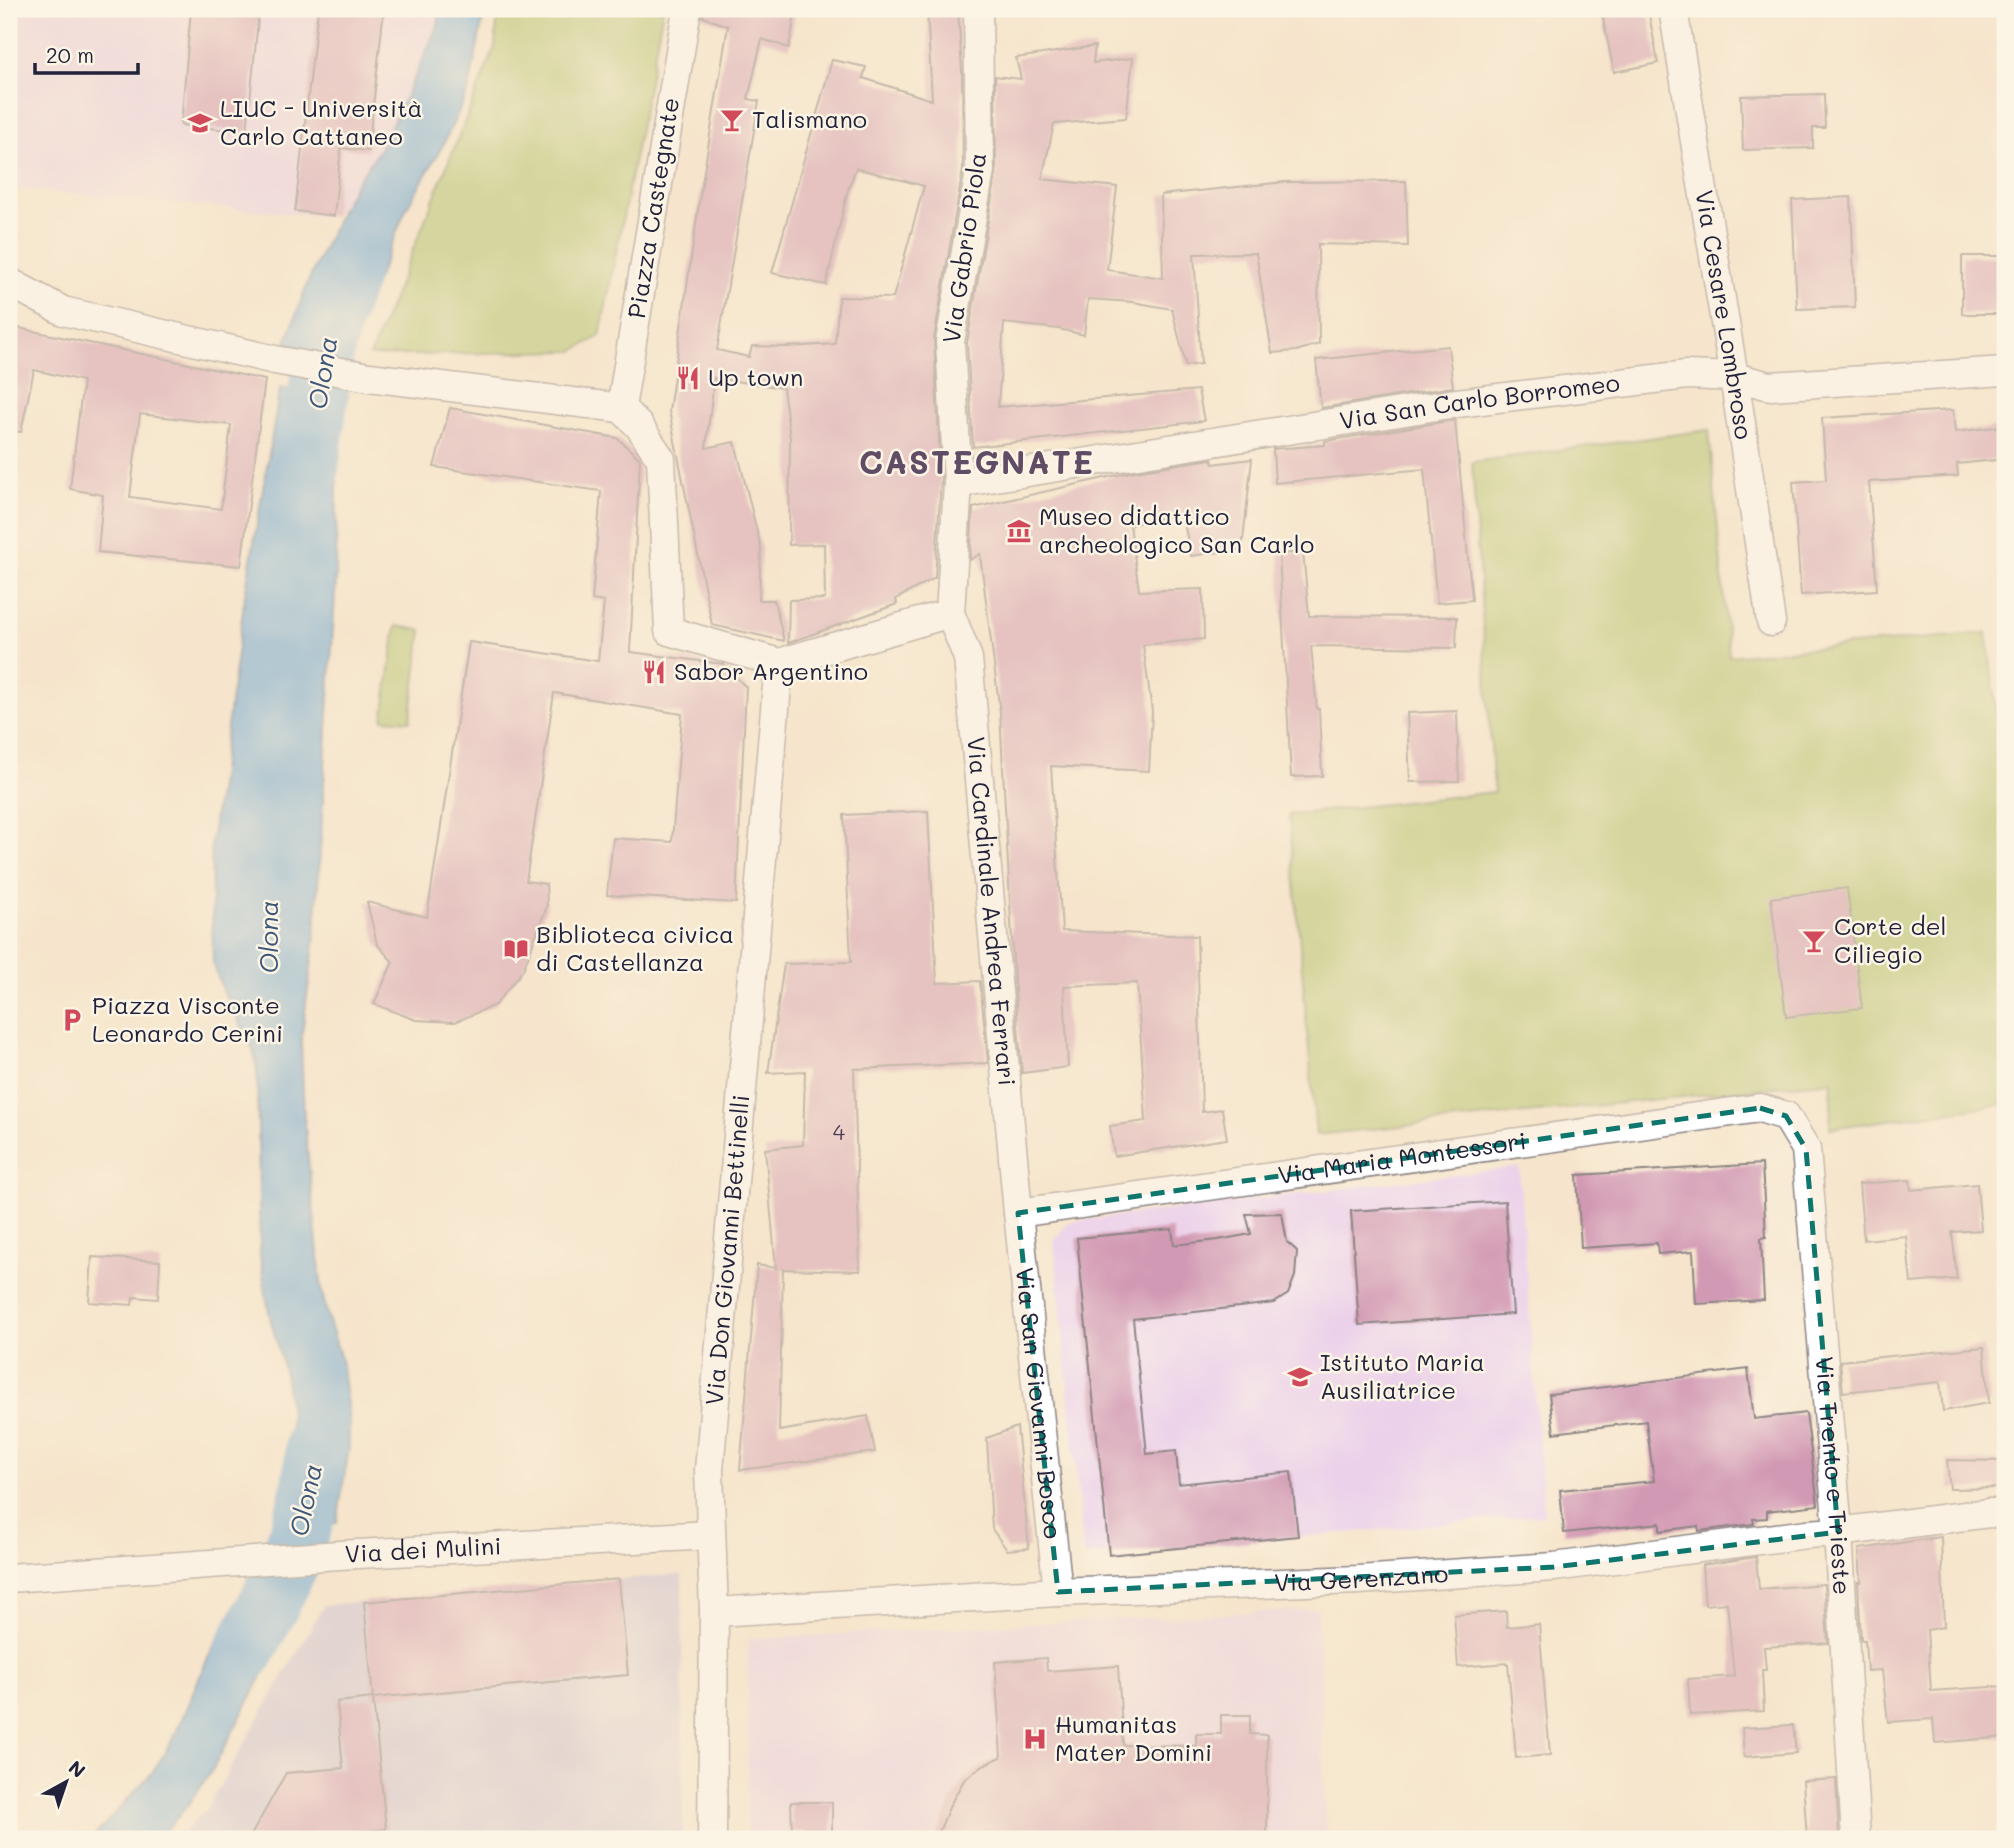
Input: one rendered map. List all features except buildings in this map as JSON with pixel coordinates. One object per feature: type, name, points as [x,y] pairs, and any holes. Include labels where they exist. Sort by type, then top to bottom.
[{"type":"street","name":"Piazza Castegnate","points":[[621,408],[687,9]]},
{"type":"street","name":"Via Gabrio Piola","points":[[950,612],[958,483],[950,342],[980,171],[978,9]]},
{"type":"street","name":"Via Cesare Lombroso","points":[[1673,9],[1734,377],[1771,622]]},
{"type":"street","points":[[9,282],[63,311],[275,360],[369,377],[621,408],[639,426],[661,459],[669,631],[779,663],[950,612]]},
{"type":"street","name":"Via San Carlo Borromeo","points":[[958,483],[1449,404],[1687,375],[1734,377],[1770,386],[2005,371]]},
{"type":"street","name":"Via Cardinale Andrea Ferrari","points":[[950,612],[968,659],[1018,1213]]},
{"type":"street","name":"Via Don Giovanni Bettinelli","points":[[712,1839],[714,1612],[709,1470],[779,663]]},
{"type":"street","name":"Via Maria Montessori","points":[[1018,1213],[1760,1108],[1786,1116]]},
{"type":"street","name":"Via Trento e Trieste","points":[[1786,1116],[1805,1149],[1838,1532],[1856,1839]]},
{"type":"street","name":"Via San Giovanni Bosco","points":[[1018,1213],[1058,1591]]},
{"type":"street","name":"Via Gerenzano","points":[[714,1612],[1058,1591],[1358,1580],[1554,1567],[1807,1534],[1989,1513],[2005,1514]]},
{"type":"street","name":"Via dei Mulini","points":[[9,1578],[339,1555],[711,1535]]},
{"type":"highlighted area","points":[[1760,1108],[1786,1116],[1806,1149],[1838,1532],[1554,1567],[1058,1592],[1018,1213]]},
{"type":"shaded area","name":"LIUC - Università Carlo Cattaneo","points":[[9,9],[438,9],[439,22],[380,149],[356,183],[341,211],[328,217],[9,188]]},
{"type":"shaded area","name":"Istituto Maria Ausiliatrice","points":[[1519,1167],[1544,1515],[1084,1556],[1054,1240],[1069,1222]]},
{"type":"shaded area","points":[[682,1574],[683,1839],[176,1839],[206,1810],[324,1605]]},
{"type":"shaded area","name":"Humanitas Mater Domini","points":[[1318,1609],[1326,1839],[747,1839],[748,1639]]},
{"type":"green space","points":[[498,9],[663,9],[600,336],[573,351],[370,356],[495,47]]},
{"type":"green space","points":[[1709,430],[1729,656],[1987,633],[2005,784],[2005,1104],[1830,1128],[1832,1081],[1316,1135],[1289,815],[1494,792],[1472,462]]},
{"type":"green space","points":[[396,626],[422,630],[410,721],[383,719]]},
{"type":"water","points":[[438,9],[485,9],[469,89],[443,145],[406,209],[362,317],[353,353],[286,343],[307,284],[341,211],[356,183],[380,149],[423,60],[439,22]]},
{"type":"water","points":[[280,388],[346,399],[337,459],[336,578],[315,937],[301,1041],[304,1118],[322,1292],[341,1359],[349,1420],[349,1447],[337,1523],[275,1528],[290,1435],[290,1412],[286,1378],[269,1313],[260,1255],[257,1070],[253,1049],[222,989],[213,962],[211,844],[245,595]]},
{"type":"water","points":[[315,1576],[214,1767],[181,1814],[157,1839],[91,1839],[152,1773],[165,1753],[205,1664],[248,1580]]},
{"type":"waterway","name":"Olona","points":[[307,478],[326,335],[349,270]]},
{"type":"waterway","name":"Olona","points":[[244,1652],[282,1577],[302,1526],[314,1472],[316,1443]]},
{"type":"place","name":"Talismano","points":[[732,120]]},
{"type":"place","name":"LIUC - Università Carlo Cattaneo","points":[[200,123]]},
{"type":"place","name":"Up town","points":[[688,378]]},
{"type":"place","name":"Museo didattico archeologico San Carlo","points":[[1019,531]]},
{"type":"place","name":"Sabor Argentino","points":[[654,672]]},
{"type":"place","name":"Corte del Ciliegio","points":[[1814,941]]},
{"type":"place","name":"Biblioteca civica di Castellanza","points":[[516,949]]},
{"type":"place","name":"Piazza Visconte Leonardo Cerini","points":[[72,1020]]},
{"type":"place","name":"Istituto Maria Ausiliatrice","points":[[1300,1377]]},
{"type":"place","name":"Humanitas Mater Domini","points":[[1035,1739]]},
{"type":"district","name":"CASTEGNATE","points":[[977,463]]}]
